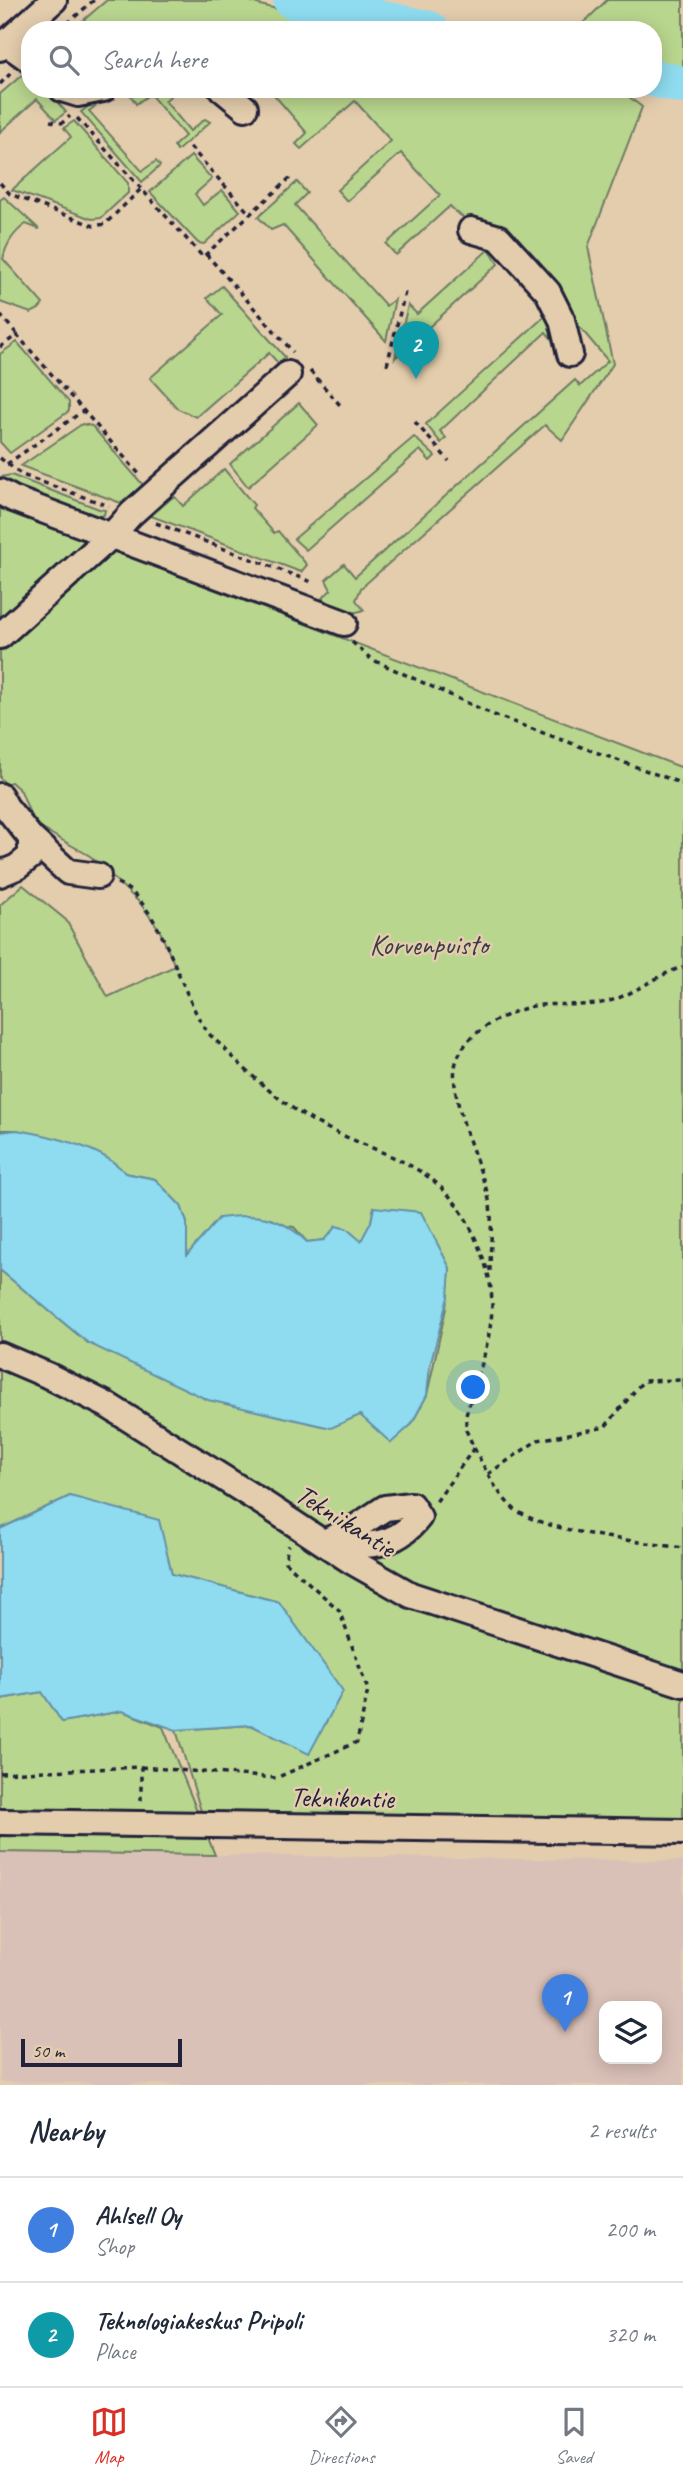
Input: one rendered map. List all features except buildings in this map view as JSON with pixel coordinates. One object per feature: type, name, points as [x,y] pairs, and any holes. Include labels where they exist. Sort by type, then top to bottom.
[{"type":"street","points":[[30,21],[54,0]]},
{"type":"street","points":[[21,29],[3,45],[21,55]]},
{"type":"street","points":[[233,98],[245,108]]},
{"type":"street","points":[[471,230],[499,239],[548,292],[562,320],[569,354]]},
{"type":"street","points":[[0,636],[131,514],[297,366]]},
{"type":"street","points":[[0,492],[347,632]]},
{"type":"street","points":[[0,796],[31,838],[68,872],[98,876]]},
{"type":"street","points":[[0,874],[17,867],[31,856],[31,838]]},
{"type":"street","name":"Tekniikantie","points":[[0,1355],[107,1405],[351,1561],[411,1595],[683,1684]]},
{"type":"street","points":[[324,1542],[354,1529],[385,1508],[411,1505],[419,1517]]},
{"type":"street","name":"Teknikontie","points":[[0,1822],[683,1832]]},
{"type":"path","points":[[70,21],[94,0]]},
{"type":"path","points":[[50,121],[62,123],[73,113],[203,257],[292,176]]},
{"type":"path","points":[[190,147],[250,215]]},
{"type":"path","points":[[0,183],[10,194],[94,226],[105,224],[142,188]]},
{"type":"path","points":[[206,254],[297,366],[340,405]]},
{"type":"path","points":[[387,365],[406,288]]},
{"type":"path","points":[[0,315],[156,493]]},
{"type":"path","points":[[0,347],[17,335]]},
{"type":"path","points":[[0,468],[83,411]]},
{"type":"path","points":[[415,422],[449,461]]},
{"type":"path","points":[[347,632],[371,659],[494,715],[683,784]]},
{"type":"path","points":[[98,876],[128,888],[162,933],[186,993],[206,1030],[256,1082],[314,1121],[426,1173],[449,1193],[467,1219],[490,1276]]},
{"type":"path","points":[[683,967],[626,996],[603,1003],[528,1007],[484,1026],[466,1045],[455,1066],[458,1105],[489,1199],[490,1327],[467,1415],[466,1430],[474,1448],[488,1474],[512,1507],[528,1517],[545,1524],[683,1548]]},
{"type":"path","points":[[488,1474],[538,1440],[605,1427],[643,1381],[683,1380]]},
{"type":"path","points":[[419,1517],[441,1498],[474,1448]]},
{"type":"path","points":[[0,1773],[141,1767],[276,1778],[357,1742],[368,1690],[339,1610],[285,1562],[293,1522]]},
{"type":"path","points":[[141,1767],[142,1824]]},
{"type":"shaded area","points":[[0,1852],[683,1861],[683,2085],[186,2085],[0,2082]]},
{"type":"green space","points":[[107,0],[247,0],[328,21],[82,21]]},
{"type":"green space","points":[[607,0],[683,0],[683,85],[662,80],[662,21],[585,21]]},
{"type":"green space","points":[[21,76],[21,98],[54,98],[66,112],[56,120],[37,99],[0,132],[0,94]]},
{"type":"green space","points":[[132,98],[144,98],[136,104]]},
{"type":"green space","points":[[153,98],[168,98],[165,101],[190,131],[205,119],[210,122],[177,151],[174,146],[185,136]]},
{"type":"green space","points":[[277,98],[630,98],[642,107],[588,247],[613,364],[562,440],[545,425],[361,588],[356,600],[364,610],[358,612],[341,611],[322,598],[331,590],[326,580],[344,564],[355,577],[575,380],[580,386],[608,361],[578,325],[569,332],[474,225],[450,206],[396,255],[386,244],[440,195],[401,153],[347,201],[337,190],[391,141],[355,101],[301,149],[296,144],[307,133]]},
{"type":"green space","points":[[97,100],[102,101],[89,111],[142,171],[156,161],[160,166],[142,182],[81,112]]},
{"type":"green space","points":[[74,121],[128,183],[128,193],[101,218],[92,219],[12,190],[71,137],[64,128]]},
{"type":"green space","points":[[191,156],[212,179],[195,194],[203,205],[222,190],[240,211],[204,244],[198,243],[150,192]]},
{"type":"green space","points":[[297,182],[307,193],[295,205],[386,306],[395,299],[386,341],[283,225],[271,230],[258,217]]},
{"type":"green space","points":[[4,197],[39,229],[26,224],[21,227],[11,239],[3,259],[43,304],[31,313],[0,302],[0,200]]},
{"type":"green space","points":[[489,249],[498,264],[395,358],[408,305],[417,314]]},
{"type":"green space","points":[[222,286],[285,357],[278,363],[269,353],[196,417],[178,409],[150,378],[222,315],[207,298]]},
{"type":"green space","points":[[545,316],[561,338],[555,343],[546,332],[440,431],[446,438],[441,443],[426,424]]},
{"type":"green space","points":[[17,342],[69,402],[69,411],[10,453],[0,442],[0,354]]},
{"type":"green space","points":[[299,403],[318,425],[248,487],[230,464]]},
{"type":"green space","points":[[82,424],[92,426],[143,485],[121,503],[21,466]]},
{"type":"green space","points":[[414,437],[435,456],[430,461],[420,450],[306,550],[294,539]]},
{"type":"green space","points":[[224,469],[254,505],[252,508],[274,533],[278,531],[307,565],[301,572],[151,516],[174,496],[183,506]]},
{"type":"green space","points":[[11,475],[105,510],[104,515],[96,517],[0,481],[0,477]]},
{"type":"green space","points":[[0,508],[87,540],[86,549],[0,626]]},
{"type":"green space","name":"Korvenpuisto","points":[[111,550],[683,768],[683,1836],[205,1824],[176,1730],[251,1725],[309,1753],[279,1602],[172,1574],[70,1496],[0,1529],[0,1270],[88,1343],[411,1425],[427,1395],[446,1308],[450,1268],[374,1207],[371,1222],[361,1242],[347,1229],[324,1240],[307,1242],[294,1227],[219,1218],[187,1256],[187,1223],[181,1206],[155,1179],[125,1173],[17,1130],[0,1130],[0,905],[23,885],[66,920],[108,997],[175,966],[159,929],[139,902],[90,856],[34,824],[21,791],[11,782],[6,784],[0,778],[0,650]]},
{"type":"green space","points":[[42,1692],[62,1722],[122,1711],[163,1727],[215,1855],[0,1852],[0,1699]]},
{"type":"water","points":[[17,1130],[76,1144],[104,1156],[125,1173],[155,1179],[181,1206],[187,1223],[187,1255],[219,1218],[267,1218],[287,1226],[307,1242],[324,1240],[336,1226],[347,1229],[361,1241],[371,1222],[374,1207],[421,1212],[450,1268],[448,1297],[430,1366],[427,1395],[411,1425],[391,1443],[360,1415],[331,1428],[208,1400],[88,1343],[0,1270],[0,1132]]},
{"type":"water","points":[[70,1496],[159,1520],[172,1574],[279,1602],[343,1691],[309,1754],[251,1725],[176,1730],[122,1711],[62,1722],[42,1692],[0,1699],[0,1529]]},
{"type":"waterway","points":[[292,0],[389,21]]},
{"type":"waterway","points":[[662,80],[683,85]]},
{"type":"place","name":"Teknologiakeskus Pripoli","points":[[416,379]]},
{"type":"place","name":"Ahlsell Oy","points":[[565,2032]]}]
